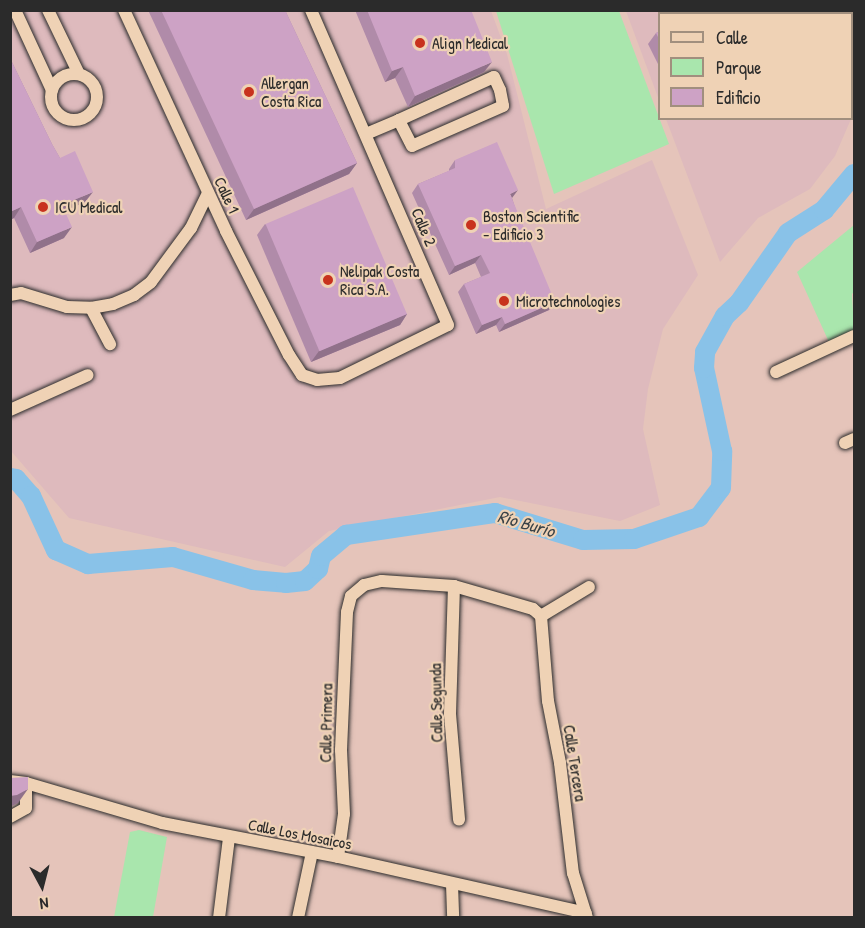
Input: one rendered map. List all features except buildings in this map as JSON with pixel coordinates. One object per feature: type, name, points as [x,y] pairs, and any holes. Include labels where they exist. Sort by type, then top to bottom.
[{"type":"street","points":[[15,10],[52,90],[52,104],[61,115],[70,119],[83,117],[94,108],[97,94],[91,81],[79,74],[48,10]]},
{"type":"street","name":"Calle 1","points":[[124,10],[226,231],[289,355],[302,375],[317,380]]},
{"type":"street","name":"Calle 2","points":[[311,10],[448,326],[340,378],[317,380]]},
{"type":"street","points":[[52,90],[65,76],[79,74]]},
{"type":"street","points":[[366,134],[494,77],[502,106],[492,111],[412,146],[399,120]]},
{"type":"street","points":[[10,295],[21,293],[67,307],[91,308],[113,304],[134,295],[151,282],[191,228],[208,193]]},
{"type":"street","points":[[91,308],[110,344]]},
{"type":"street","points":[[776,372],[855,336]]},
{"type":"street","points":[[10,410],[88,375]]},
{"type":"street","name":"Calle Primera","points":[[338,857],[344,814],[341,750],[347,612],[351,596],[356,591],[382,580],[454,586]]},
{"type":"street","points":[[454,586],[533,609],[541,616],[589,587]]},
{"type":"street","name":"Calle Segunda","points":[[454,586],[450,714],[459,820]]},
{"type":"street","name":"Calle Tercera","points":[[541,616],[548,701],[560,763],[573,873],[586,915]]},
{"type":"street","name":"Calle Los Mosaicos","points":[[10,781],[26,783],[162,823],[229,838],[338,857],[586,915]]},
{"type":"street","points":[[10,816],[26,808],[26,783]]},
{"type":"street","points":[[219,918],[229,838]]},
{"type":"street","points":[[298,918],[312,852]]},
{"type":"street","points":[[452,884],[453,918]]},
{"type":"shaded area","points":[[11,11],[491,11],[507,54],[546,209],[652,160],[698,275],[663,329],[648,389],[643,429],[660,505],[620,521],[500,497],[329,531],[285,567],[69,518],[11,451]]},
{"type":"shaded area","points":[[626,11],[854,11],[853,114],[853,12],[658,12],[658,97]]},
{"type":"shaded area","points":[[666,120],[850,120],[835,156],[810,189],[758,218],[720,262]]},
{"type":"green space","points":[[496,11],[619,11],[658,120],[669,144],[554,194]]},
{"type":"green space","points":[[854,225],[854,292],[852,294],[854,330],[829,342],[797,272]]},
{"type":"green space","points":[[139,830],[167,837],[153,917],[114,917],[130,832]]},
{"type":"waterway","name":"Río Burío","points":[[10,478],[16,479],[31,496],[56,550],[88,564],[173,557],[253,580],[286,583],[305,581],[318,569],[321,556],[346,535],[495,513],[583,540],[634,539],[699,517],[721,488],[722,451],[704,368],[705,352],[725,316],[739,303],[788,233],[824,210],[854,174]]},
{"type":"place","name":"Align Medical","points":[[420,43]]},
{"type":"place","name":"Allergan Costa Rica","points":[[249,92]]},
{"type":"place","name":"ICU Medical","points":[[43,207]]},
{"type":"place","name":"Boston Scientific - Edificio 3","points":[[471,225]]},
{"type":"place","name":"Nelipak Costa Rica S.A.","points":[[328,280]]},
{"type":"place","name":"Microtechnologies","points":[[504,301]]}]
